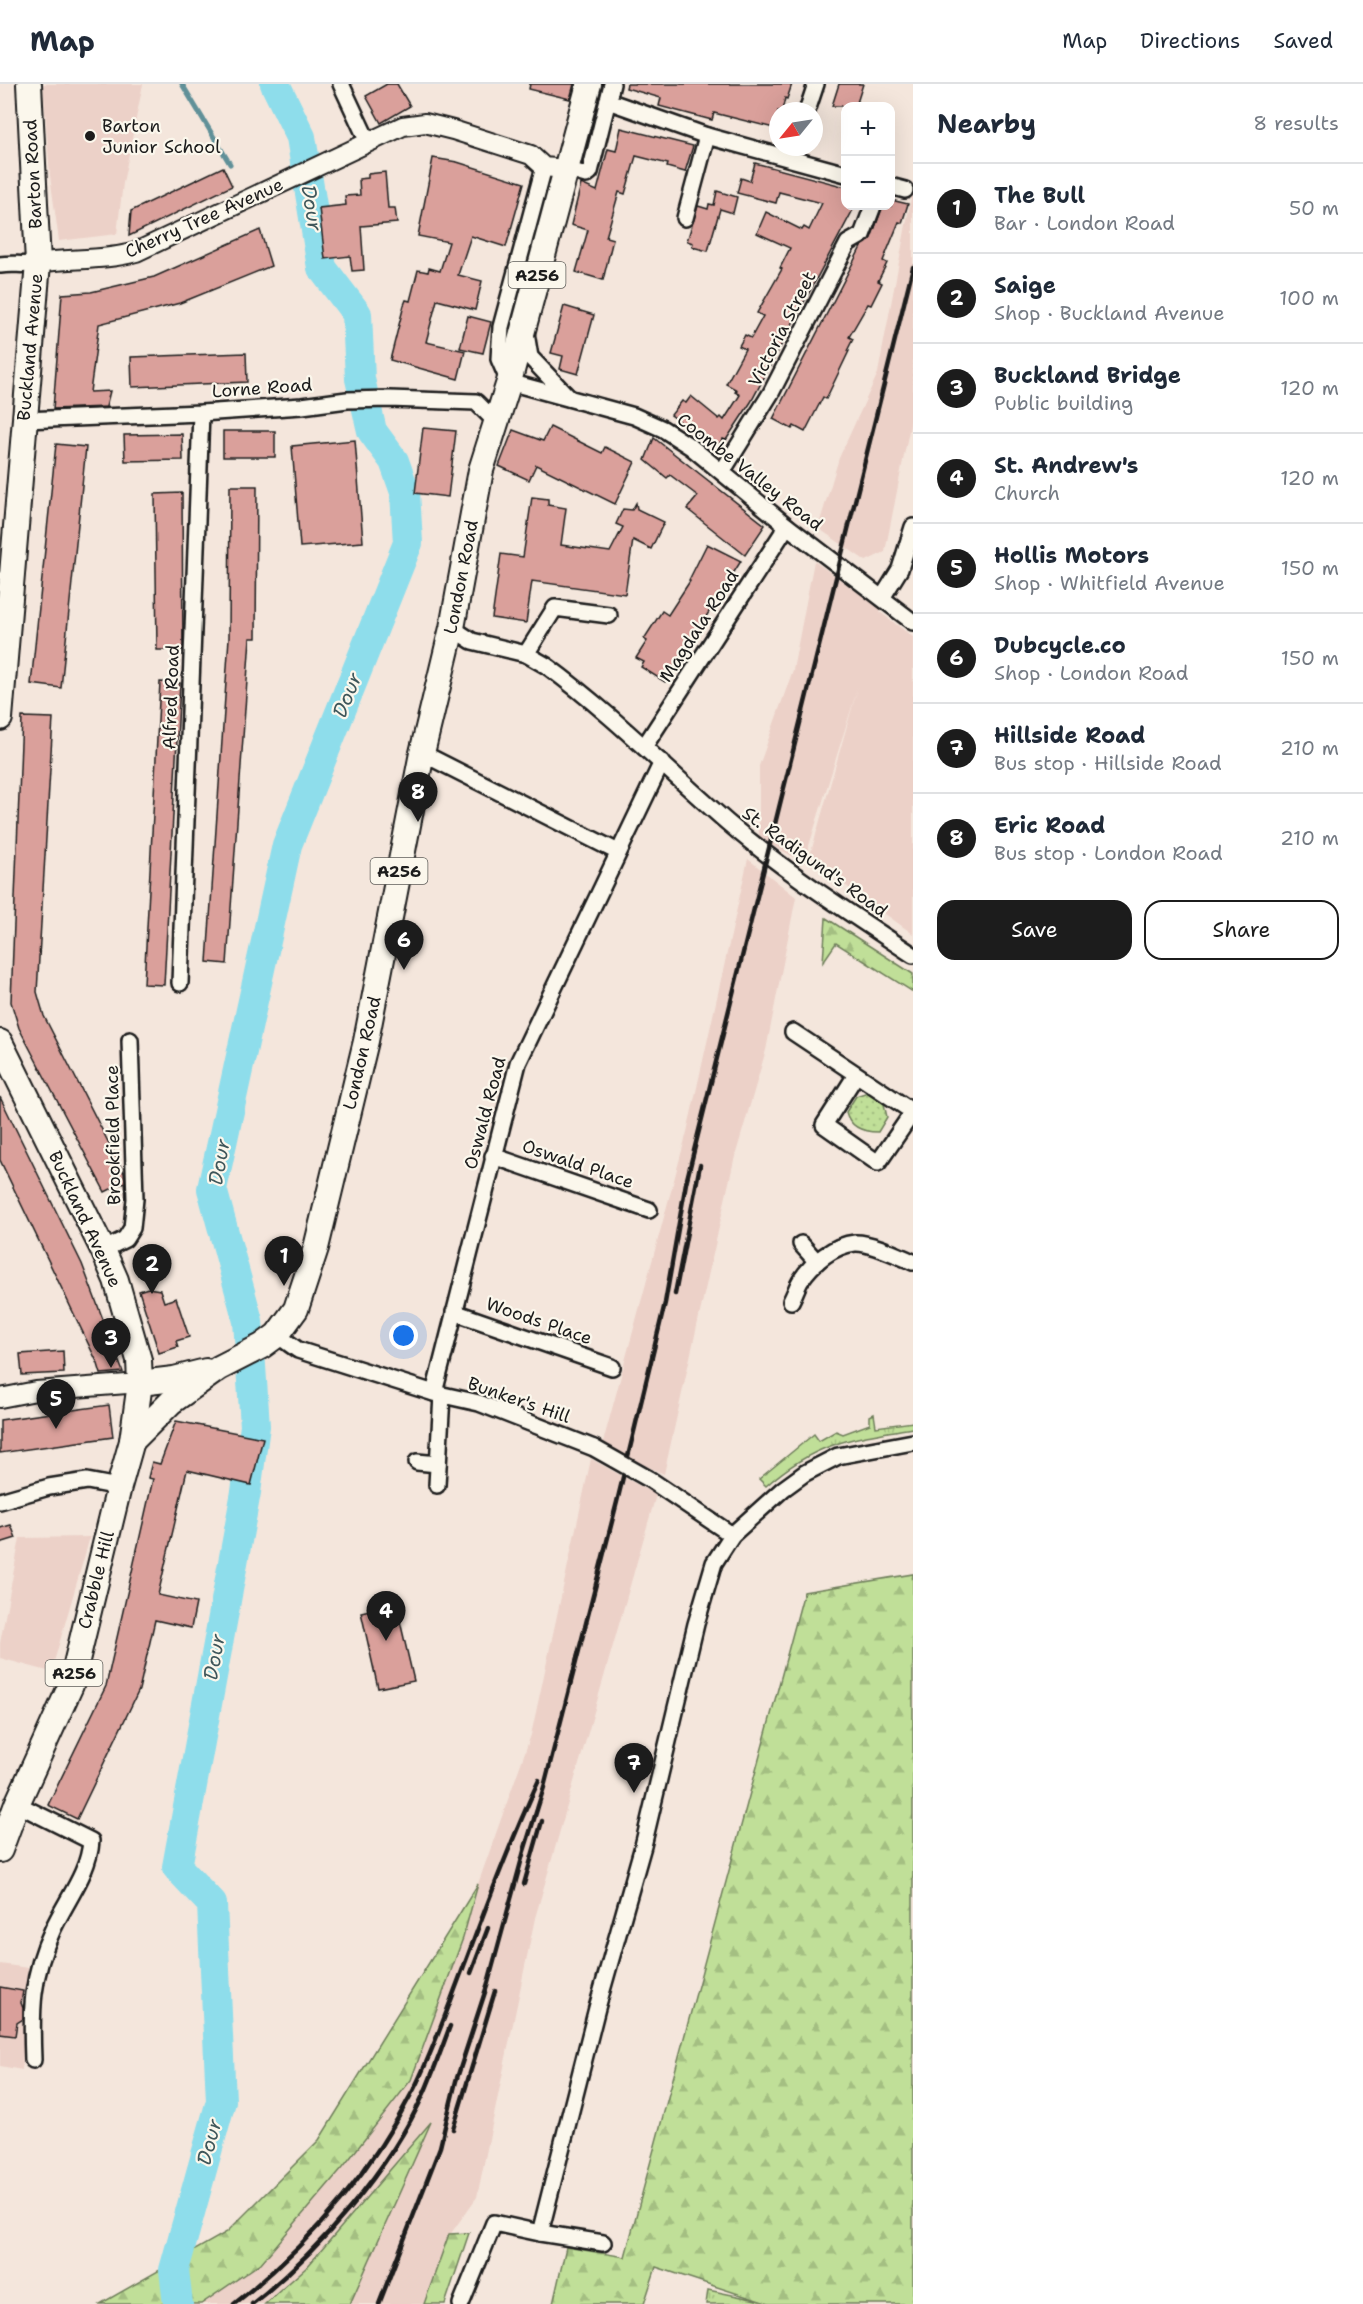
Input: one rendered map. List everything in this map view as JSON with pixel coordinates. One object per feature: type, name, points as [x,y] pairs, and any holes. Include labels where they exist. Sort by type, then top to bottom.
[{"type":"main road","name":"Barton Road","points":[[28,84],[38,263]]},
{"type":"main road","name":"London Road","points":[[132,1441],[171,1402],[219,1368],[270,1341],[296,1309],[318,1236],[366,1041],[422,753],[452,628],[481,470],[495,420],[509,382],[524,324],[554,168],[589,84]]},
{"type":"main road","name":"Buckland Avenue","points":[[0,709],[38,263]]},
{"type":"main road","name":"Buckland Avenue","points":[[0,1042],[116,1280],[139,1360],[140,1383],[132,1441]]},
{"type":"main road","name":"London Road","points":[[140,1383],[174,1379],[219,1368]]},
{"type":"main road","name":"Crabble Hill","points":[[0,1850],[17,1804],[71,1685],[132,1441]]},
{"type":"street","points":[[341,84],[368,142]]},
{"type":"street","points":[[554,168],[586,175],[590,172],[612,84]]},
{"type":"street","points":[[810,102],[816,84]]},
{"type":"street","points":[[608,101],[707,136],[769,148]]},
{"type":"street","name":"Cherry Tree Avenue","points":[[38,263],[119,257],[136,252],[403,126],[425,123],[453,130],[531,155],[554,168]]},
{"type":"street","points":[[685,218],[707,136]]},
{"type":"street","points":[[800,156],[841,172]]},
{"type":"street","name":"London Road","points":[[509,382],[499,359],[501,327],[554,168]]},
{"type":"street","name":"Victoria Street","points":[[722,472],[771,393],[848,243],[862,235],[871,210]]},
{"type":"street","points":[[0,265],[13,263],[26,266],[38,263]]},
{"type":"street","points":[[524,324],[530,357],[569,398]]},
{"type":"street","name":"Coombe Valley Road","points":[[509,382],[634,416],[663,429],[722,472],[787,526],[913,622]]},
{"type":"street","name":"Lorne Road","points":[[24,420],[201,413],[302,406],[347,400],[389,399],[476,402],[495,420]]},
{"type":"street","name":"Alfred Road","points":[[180,983],[201,413]]},
{"type":"street","name":"Magdala Road","points":[[644,747],[787,526]]},
{"type":"street","points":[[882,598],[900,569],[913,527]]},
{"type":"street","points":[[526,654],[555,608],[609,615]]},
{"type":"street","name":"St. Radigund's Road","points":[[452,628],[472,641],[526,654],[567,681],[764,853],[913,955]]},
{"type":"street","points":[[422,753],[618,852]]},
{"type":"street","name":"Oswald Road","points":[[437,1485],[438,1394],[454,1312],[518,1063],[662,762]]},
{"type":"street","points":[[793,1032],[913,1112],[878,1163],[824,1125],[856,1075]]},
{"type":"street","name":"Brookfield Place","points":[[103,1250],[125,1239],[132,1228],[135,1199],[130,1040]]},
{"type":"street","name":"Oswald Place","points":[[493,1156],[649,1210]]},
{"type":"street","points":[[791,1301],[801,1279],[817,1262],[837,1247],[856,1243],[892,1253],[913,1262]]},
{"type":"street","points":[[801,1244],[817,1262]]},
{"type":"street","name":"Woods Place","points":[[454,1312],[612,1367]]},
{"type":"street","name":"Bunker's Hill","points":[[270,1341],[438,1394],[479,1403],[594,1448],[650,1479],[732,1535]]},
{"type":"street","points":[[0,1398],[47,1390],[140,1383]]},
{"type":"street","points":[[540,2234],[597,2008],[643,1846],[696,1624],[714,1563],[732,1535],[783,1489],[822,1463],[838,1456],[913,1442]]},
{"type":"street","points":[[417,1462],[438,1464]]},
{"type":"street","points":[[0,1502],[49,1487],[87,1481],[119,1487]]},
{"type":"street","points":[[17,1804],[91,1840],[90,1857],[52,1930],[33,1987],[31,2013],[33,2060]]},
{"type":"street","points":[[461,2304],[494,2223],[540,2234],[603,2243]]},
{"type":"shaded area","name":"Barton Junior School","points":[[43,84],[143,84],[123,183],[117,234],[59,241],[50,176]]},
{"type":"shaded area","points":[[913,188],[913,410],[885,552],[866,561],[818,528],[839,458],[878,373]]},
{"type":"shaded area","points":[[814,561],[881,609],[880,612],[913,637],[913,934],[809,859],[858,687],[804,862],[759,839],[759,766],[793,670]]},
{"type":"shaded area","points":[[748,859],[796,897],[766,1050],[734,1160],[664,1474],[602,1446],[687,1132]]},
{"type":"shaded area","points":[[591,1459],[656,1495],[535,1918],[477,2197],[447,2239],[424,2304],[100,2304],[227,2232],[319,2140],[478,1884],[531,1735]]},
{"type":"shaded area","points":[[90,1537],[51,1672],[0,1658],[0,1643],[20,1538]]},
{"type":"shaded area","points":[[0,1964],[28,1968],[22,2070],[0,2066]]},
{"type":"green space","points":[[826,918],[913,974],[913,992],[836,943],[823,962]]},
{"type":"green space","points":[[868,1092],[884,1104],[887,1117],[878,1132],[858,1128],[846,1112],[856,1096]]},
{"type":"green space","points":[[874,1414],[876,1427],[913,1422],[913,1428],[852,1439],[817,1451],[800,1460],[766,1486],[759,1479],[814,1434],[819,1441],[836,1431],[843,1434],[870,1424],[870,1416]]},
{"type":"green space","points":[[913,1574],[913,2304],[769,2304],[656,2267],[644,2304],[553,2304],[566,2247],[625,2257],[804,1592]]},
{"type":"green space","points":[[478,1884],[463,1938],[411,2080],[343,2167],[261,2263],[201,2304],[100,2304],[227,2232],[319,2140]]},
{"type":"green space","points":[[431,2122],[350,2304],[265,2304],[307,2267]]},
{"type":"green space","points":[[469,2233],[445,2304],[424,2304],[449,2234]]},
{"type":"green space","points":[[708,2290],[766,2302],[769,2304],[706,2304]]},
{"type":"building","points":[[387,84],[397,84],[410,106],[381,123],[366,96]]},
{"type":"building","points":[[530,84],[574,84],[570,99],[529,89]]},
{"type":"building","points":[[627,84],[792,84],[784,102],[769,102],[769,127],[714,113],[712,120],[659,106],[661,98],[626,88]]},
{"type":"building","points":[[839,84],[863,84],[857,102],[841,102],[841,106],[832,106]]},
{"type":"building","points":[[621,128],[693,146],[685,172],[667,167],[668,164],[636,156],[625,194],[619,192],[606,237],[613,239],[603,280],[576,272],[588,230],[571,225],[581,184],[597,191],[608,149],[616,151]]},
{"type":"building","points":[[433,158],[457,162],[524,183],[506,247],[471,236],[458,275],[482,281],[475,310],[437,300],[426,342],[465,351],[458,379],[390,360],[404,305],[406,300],[410,301],[418,270],[428,272],[429,268],[440,271],[449,242],[418,236]]},
{"type":"building","points":[[755,163],[841,186],[841,210],[853,210],[751,402],[726,440],[723,439],[716,448],[671,415],[682,401],[686,403],[691,396],[719,419],[721,417],[724,420],[740,395],[735,392],[737,390],[726,384],[745,349],[739,346],[745,335],[751,338],[763,316],[757,313],[782,269],[780,268],[790,248],[757,233],[766,212],[802,230],[804,227],[809,230],[822,203],[779,192],[776,203],[737,193],[741,178],[750,181]]},
{"type":"building","points":[[223,167],[232,186],[129,236],[131,211]]},
{"type":"building","points":[[385,172],[388,208],[395,208],[397,223],[361,226],[364,270],[352,271],[350,256],[325,259],[319,208],[346,205],[345,196],[360,195],[359,179],[368,178],[368,174]]},
{"type":"building","points":[[717,191],[737,197],[733,213],[720,209],[708,251],[692,247],[693,243],[687,241],[698,206],[708,209],[709,204],[714,205]]},
{"type":"building","points":[[895,201],[908,204],[902,223],[899,222],[883,261],[887,263],[878,281],[882,283],[871,305],[868,304],[849,337],[853,339],[847,351],[849,351],[826,399],[823,397],[805,432],[794,426],[792,429],[773,419],[861,247],[871,238],[882,210],[895,210]]},
{"type":"building","points":[[260,230],[271,266],[180,303],[99,324],[90,392],[110,391],[106,407],[53,409],[62,294],[91,292],[154,277]]},
{"type":"building","points":[[564,306],[594,315],[578,374],[560,369],[563,356],[551,353]]},
{"type":"building","points":[[468,316],[491,322],[483,353],[460,348]]},
{"type":"building","points":[[246,353],[247,382],[132,387],[131,357]]},
{"type":"building","points":[[550,427],[602,453],[605,447],[635,462],[615,504],[536,465],[529,480],[499,466],[513,430],[543,441]]},
{"type":"building","points":[[423,428],[456,431],[448,497],[415,493]]},
{"type":"building","points":[[223,431],[275,431],[275,457],[223,457]]},
{"type":"building","points":[[182,434],[183,460],[125,461],[124,435]]},
{"type":"building","points":[[654,438],[765,525],[745,555],[687,509],[698,496],[670,475],[667,478],[645,460]]},
{"type":"building","points":[[355,440],[363,542],[300,547],[292,446]]},
{"type":"building","points":[[56,444],[86,447],[61,688],[31,684]]},
{"type":"building","points":[[230,486],[257,486],[256,638],[250,638],[227,964],[207,962],[229,638]]},
{"type":"building","points":[[182,493],[183,650],[157,650],[155,494]]},
{"type":"building","points":[[532,497],[548,499],[548,505],[566,508],[561,545],[610,552],[623,527],[616,524],[623,509],[632,510],[636,503],[637,509],[664,522],[651,549],[633,540],[625,594],[532,581],[526,623],[492,618],[501,554],[523,557]]},
{"type":"building","points":[[707,544],[741,561],[665,682],[641,667],[644,662],[636,658],[647,641],[644,639],[662,611],[668,615],[690,581]]},
{"type":"building","points":[[160,682],[180,683],[164,985],[144,984]]},
{"type":"building","points":[[22,717],[53,718],[37,992],[44,1016],[124,1173],[125,1182],[105,1192],[19,1028],[11,1002]]},
{"type":"building","points":[[0,1097],[82,1264],[123,1372],[101,1374],[0,1160]]},
{"type":"building","points":[[148,1288],[160,1290],[164,1302],[176,1298],[189,1337],[176,1341],[178,1347],[159,1353],[139,1291]]},
{"type":"building","points":[[63,1351],[64,1373],[22,1375],[20,1354]]},
{"type":"building","points":[[109,1405],[113,1437],[0,1453],[0,1420]]},
{"type":"building","points":[[176,1421],[263,1438],[251,1485],[187,1470],[158,1595],[196,1603],[191,1628],[155,1620],[139,1690],[77,1819],[48,1805],[106,1686],[153,1479],[148,1478],[152,1462],[160,1464]]},
{"type":"building","points":[[11,1525],[16,1538],[0,1543],[0,1528]]},
{"type":"building","points":[[396,1604],[414,1681],[378,1688],[361,1612]]},
{"type":"building","points":[[0,1987],[23,1991],[21,2003],[23,2019],[17,2023],[15,2036],[0,2034]]},
{"type":"waterway","points":[[182,84],[230,164]]},
{"type":"waterway","name":"Dour","points":[[178,2304],[174,2270],[221,2101],[212,1904],[177,1867],[246,1492],[255,1426],[248,1321],[212,1189],[287,845],[408,543],[405,492],[394,461],[372,431],[360,379],[357,314],[322,268],[301,137],[275,84]]},
{"type":"railway","points":[[379,2304],[440,2147],[456,2081],[488,1983],[544,1787],[665,1303],[686,1183],[913,267]]},
{"type":"railway","points":[[675,1294],[700,1165]]},
{"type":"railway","points":[[234,2304],[288,2257],[336,2206],[378,2150],[397,2120],[414,2089],[440,2030],[518,1827],[539,1780]]},
{"type":"railway","points":[[524,1884],[542,1821]]},
{"type":"railway","points":[[471,1973],[488,1928]]},
{"type":"railway","points":[[453,2129],[495,1991]]},
{"type":"railway","points":[[252,2304],[327,2234],[373,2179],[410,2121],[428,2083],[450,2026]]},
{"type":"place","name":"Barton Junior School","points":[[90,136]]},
{"type":"place","name":"Eric Road","points":[[418,822]]},
{"type":"place","name":"Dubcycle.co","points":[[404,970]]},
{"type":"place","name":"The Bull","points":[[284,1286]]},
{"type":"place","name":"Saige","points":[[152,1294]]},
{"type":"place","name":"Buckland Bridge","points":[[111,1368]]},
{"type":"place","name":"Hollis Motors","points":[[56,1429]]},
{"type":"place","name":"St. Andrew's","points":[[386,1641]]},
{"type":"place","name":"Hillside Road","points":[[634,1793]]}]
